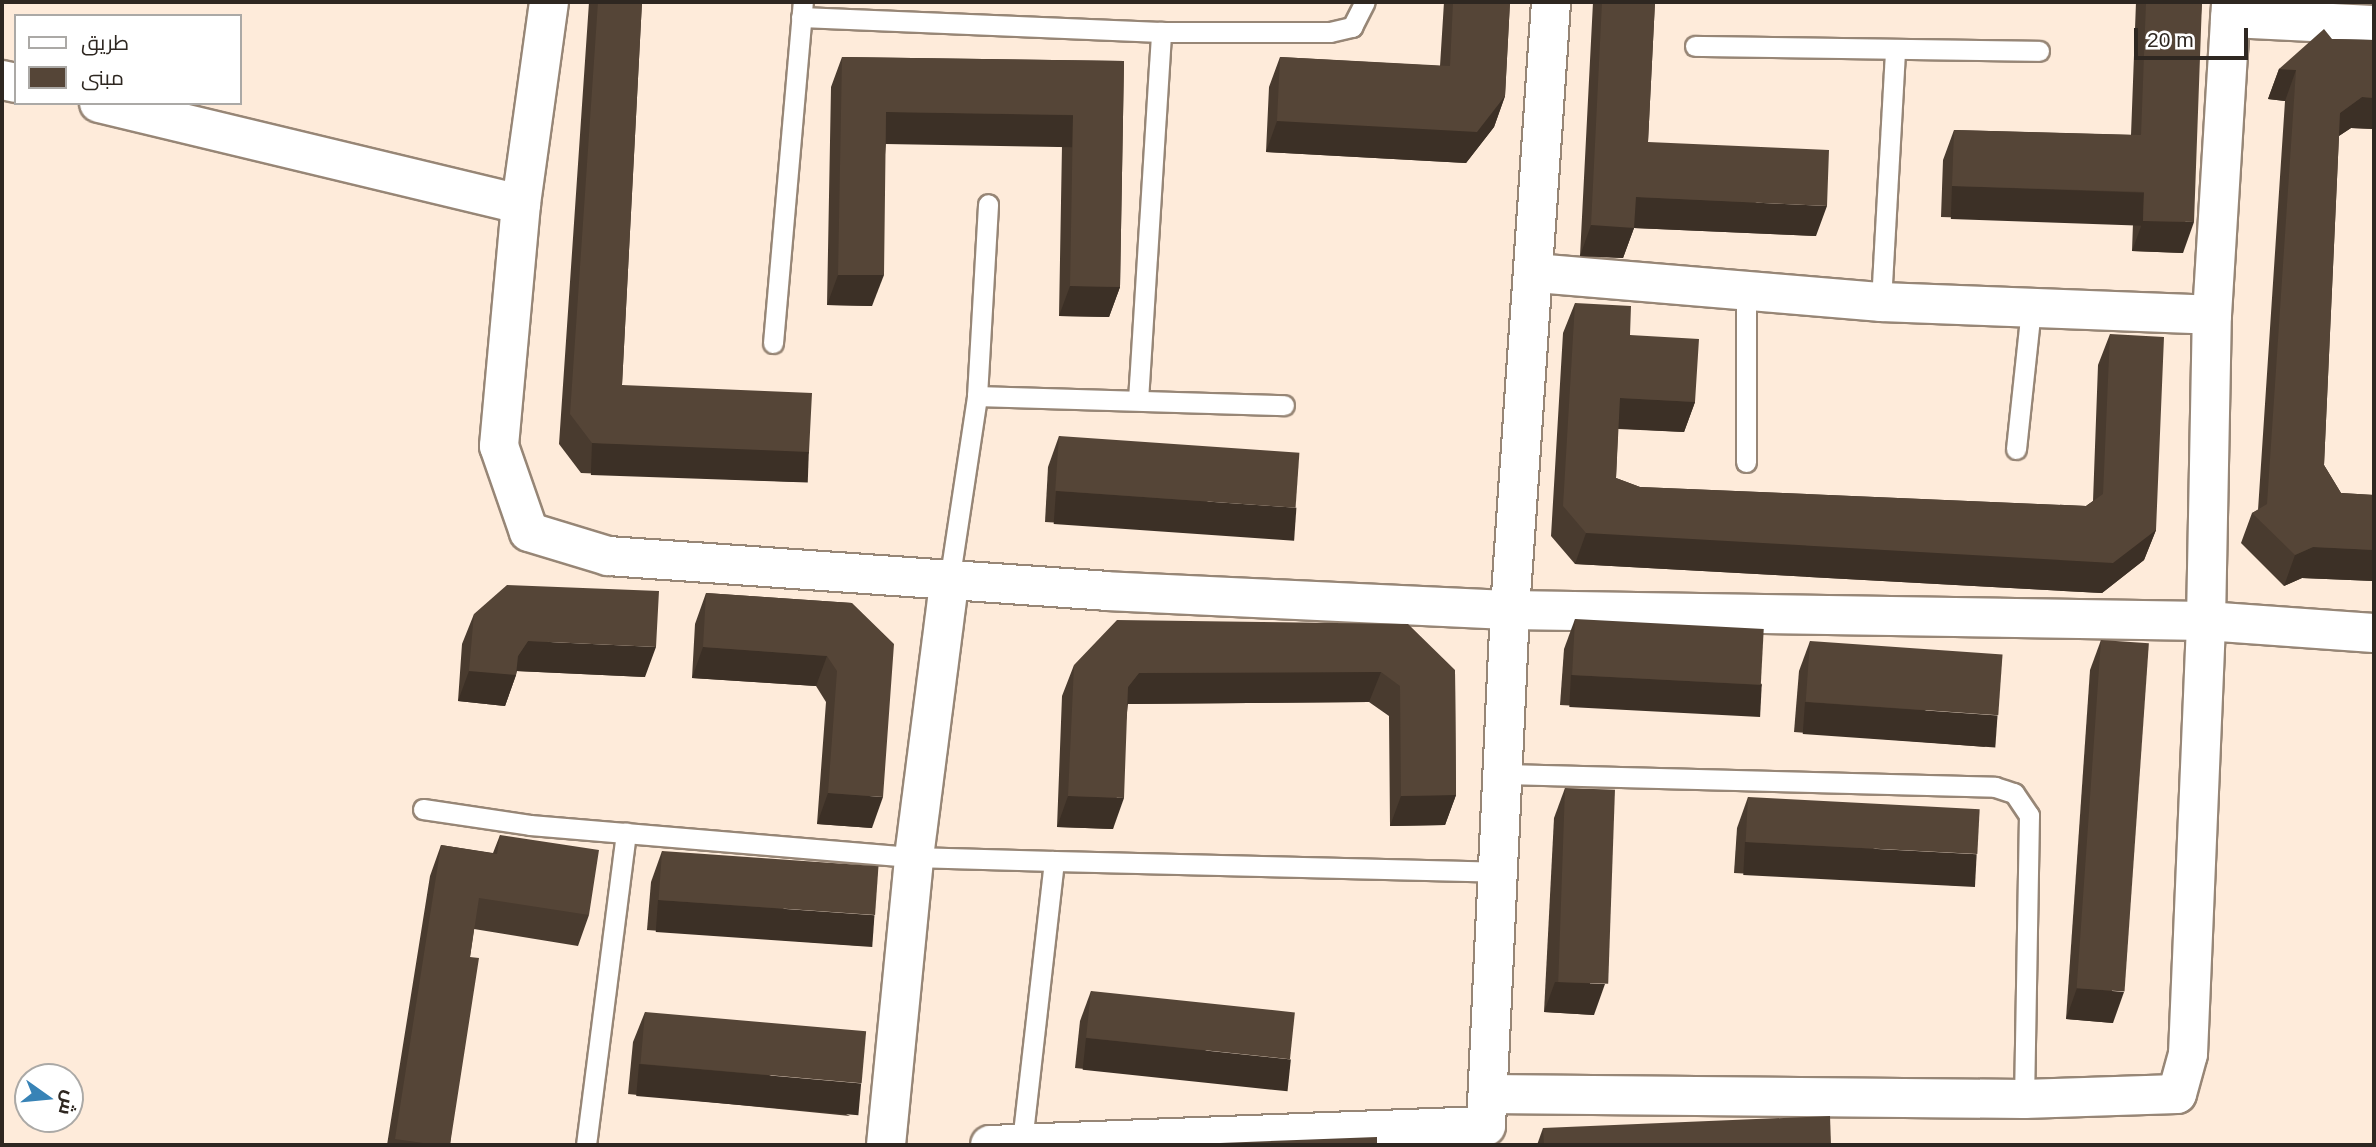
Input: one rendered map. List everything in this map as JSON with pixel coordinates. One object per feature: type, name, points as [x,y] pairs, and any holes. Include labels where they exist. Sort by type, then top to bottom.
[{"type":"street","points":[[549,2],[521,204],[499,446],[529,532],[608,556],[949,582],[1510,610],[2206,621],[2374,632]]},
{"type":"street","points":[[1486,1122],[1505,774],[1510,610],[1535,274],[1551,2]]},
{"type":"street","points":[[1006,1145],[2177,1094],[2184,1075],[2206,621],[2212,315],[2231,10],[2374,25]]},
{"type":"street","points":[[107,105],[521,204]]},
{"type":"street","points":[[1535,274],[1881,302],[2212,315]]},
{"type":"street","points":[[886,1145],[914,857],[949,582]]},
{"type":"lane","points":[[773,343],[802,9],[1161,32],[1330,32],[1352,27],[1365,2]]},
{"type":"lane","points":[[1138,400],[1161,32]]},
{"type":"lane","points":[[1695,46],[2039,51]]},
{"type":"lane","points":[[1881,302],[1895,49]]},
{"type":"lane","points":[[949,582],[977,396],[988,204]]},
{"type":"lane","points":[[1746,290],[1746,461]]},
{"type":"lane","points":[[2016,449],[2031,309]]},
{"type":"lane","points":[[977,396],[1284,405]]},
{"type":"lane","points":[[1505,774],[1995,787],[2014,793],[2029,815],[2024,1099]]},
{"type":"lane","points":[[423,810],[625,833],[914,857],[1499,873]]},
{"type":"lane","points":[[586,1145],[625,833]]},
{"type":"lane","points":[[1006,1145],[1054,861]]},
{"type":"building","points":[[598,2],[642,2],[622,385],[812,393],[809,452],[592,443],[570,414]]},
{"type":"building","points":[[1453,2],[1510,2],[1505,96],[1477,132],[1277,121],[1280,57],[1450,66]]},
{"type":"building","points":[[1602,2],[1655,2],[1648,142],[1829,150],[1827,206],[1636,197],[1634,228],[1591,225]]},
{"type":"building","points":[[2146,2],[2202,2],[2194,222],[2143,221],[2144,192],[1952,186],[1954,130],[2141,135]]},
{"type":"building","points":[[2324,29],[2332,39],[2374,40],[2374,98],[2362,97],[2340,113],[2324,465],[2341,493],[2374,495],[2374,550],[2313,547],[2295,555],[2252,513],[2267,504],[2296,70],[2279,69]]},
{"type":"building","points":[[842,57],[1124,61],[1120,287],[1070,286],[1073,115],[886,112],[884,275],[838,275]]},
{"type":"building","points":[[1575,303],[1631,306],[1630,335],[1699,339],[1695,402],[1620,398],[1616,478],[1640,487],[2086,506],[2103,494],[2110,334],[2164,337],[2156,530],[2113,563],[1586,533],[1563,506]]},
{"type":"building","points":[[1059,436],[1299,453],[1296,508],[1055,491]]},
{"type":"building","points":[[507,585],[659,591],[656,647],[528,641],[518,656],[516,675],[469,671],[474,614]]},
{"type":"building","points":[[706,593],[852,603],[894,644],[883,797],[828,793],[837,671],[827,656],[703,647]]},
{"type":"building","points":[[1575,619],[1764,629],[1761,685],[1572,675]]},
{"type":"building","points":[[1117,620],[1408,624],[1455,670],[1456,795],[1401,796],[1400,686],[1381,672],[1139,673],[1128,687],[1124,798],[1068,796],[1074,665]]},
{"type":"building","points":[[2101,640],[2149,643],[2125,991],[2077,988]]},
{"type":"building","points":[[1810,641],[2003,654],[1998,715],[1806,702]]},
{"type":"building","points":[[1565,788],[1615,790],[1608,984],[1558,982]]},
{"type":"building","points":[[1748,797],[1980,809],[1977,854],[1746,842]]},
{"type":"building","points":[[500,835],[599,850],[589,915],[479,898],[470,957],[479,958],[450,1145],[395,1139],[441,845],[497,854]]},
{"type":"building","points":[[662,851],[878,866],[875,915],[659,900]]},
{"type":"building","points":[[1091,991],[1295,1012],[1290,1059],[1086,1038]]},
{"type":"building","points":[[645,1012],[866,1031],[862,1083],[640,1064]]},
{"type":"building","points":[[1830,1116],[1831,1145],[1544,1145],[1543,1128]]},
{"type":"building","points":[[1377,1137],[1377,1145],[1168,1145]]}]
